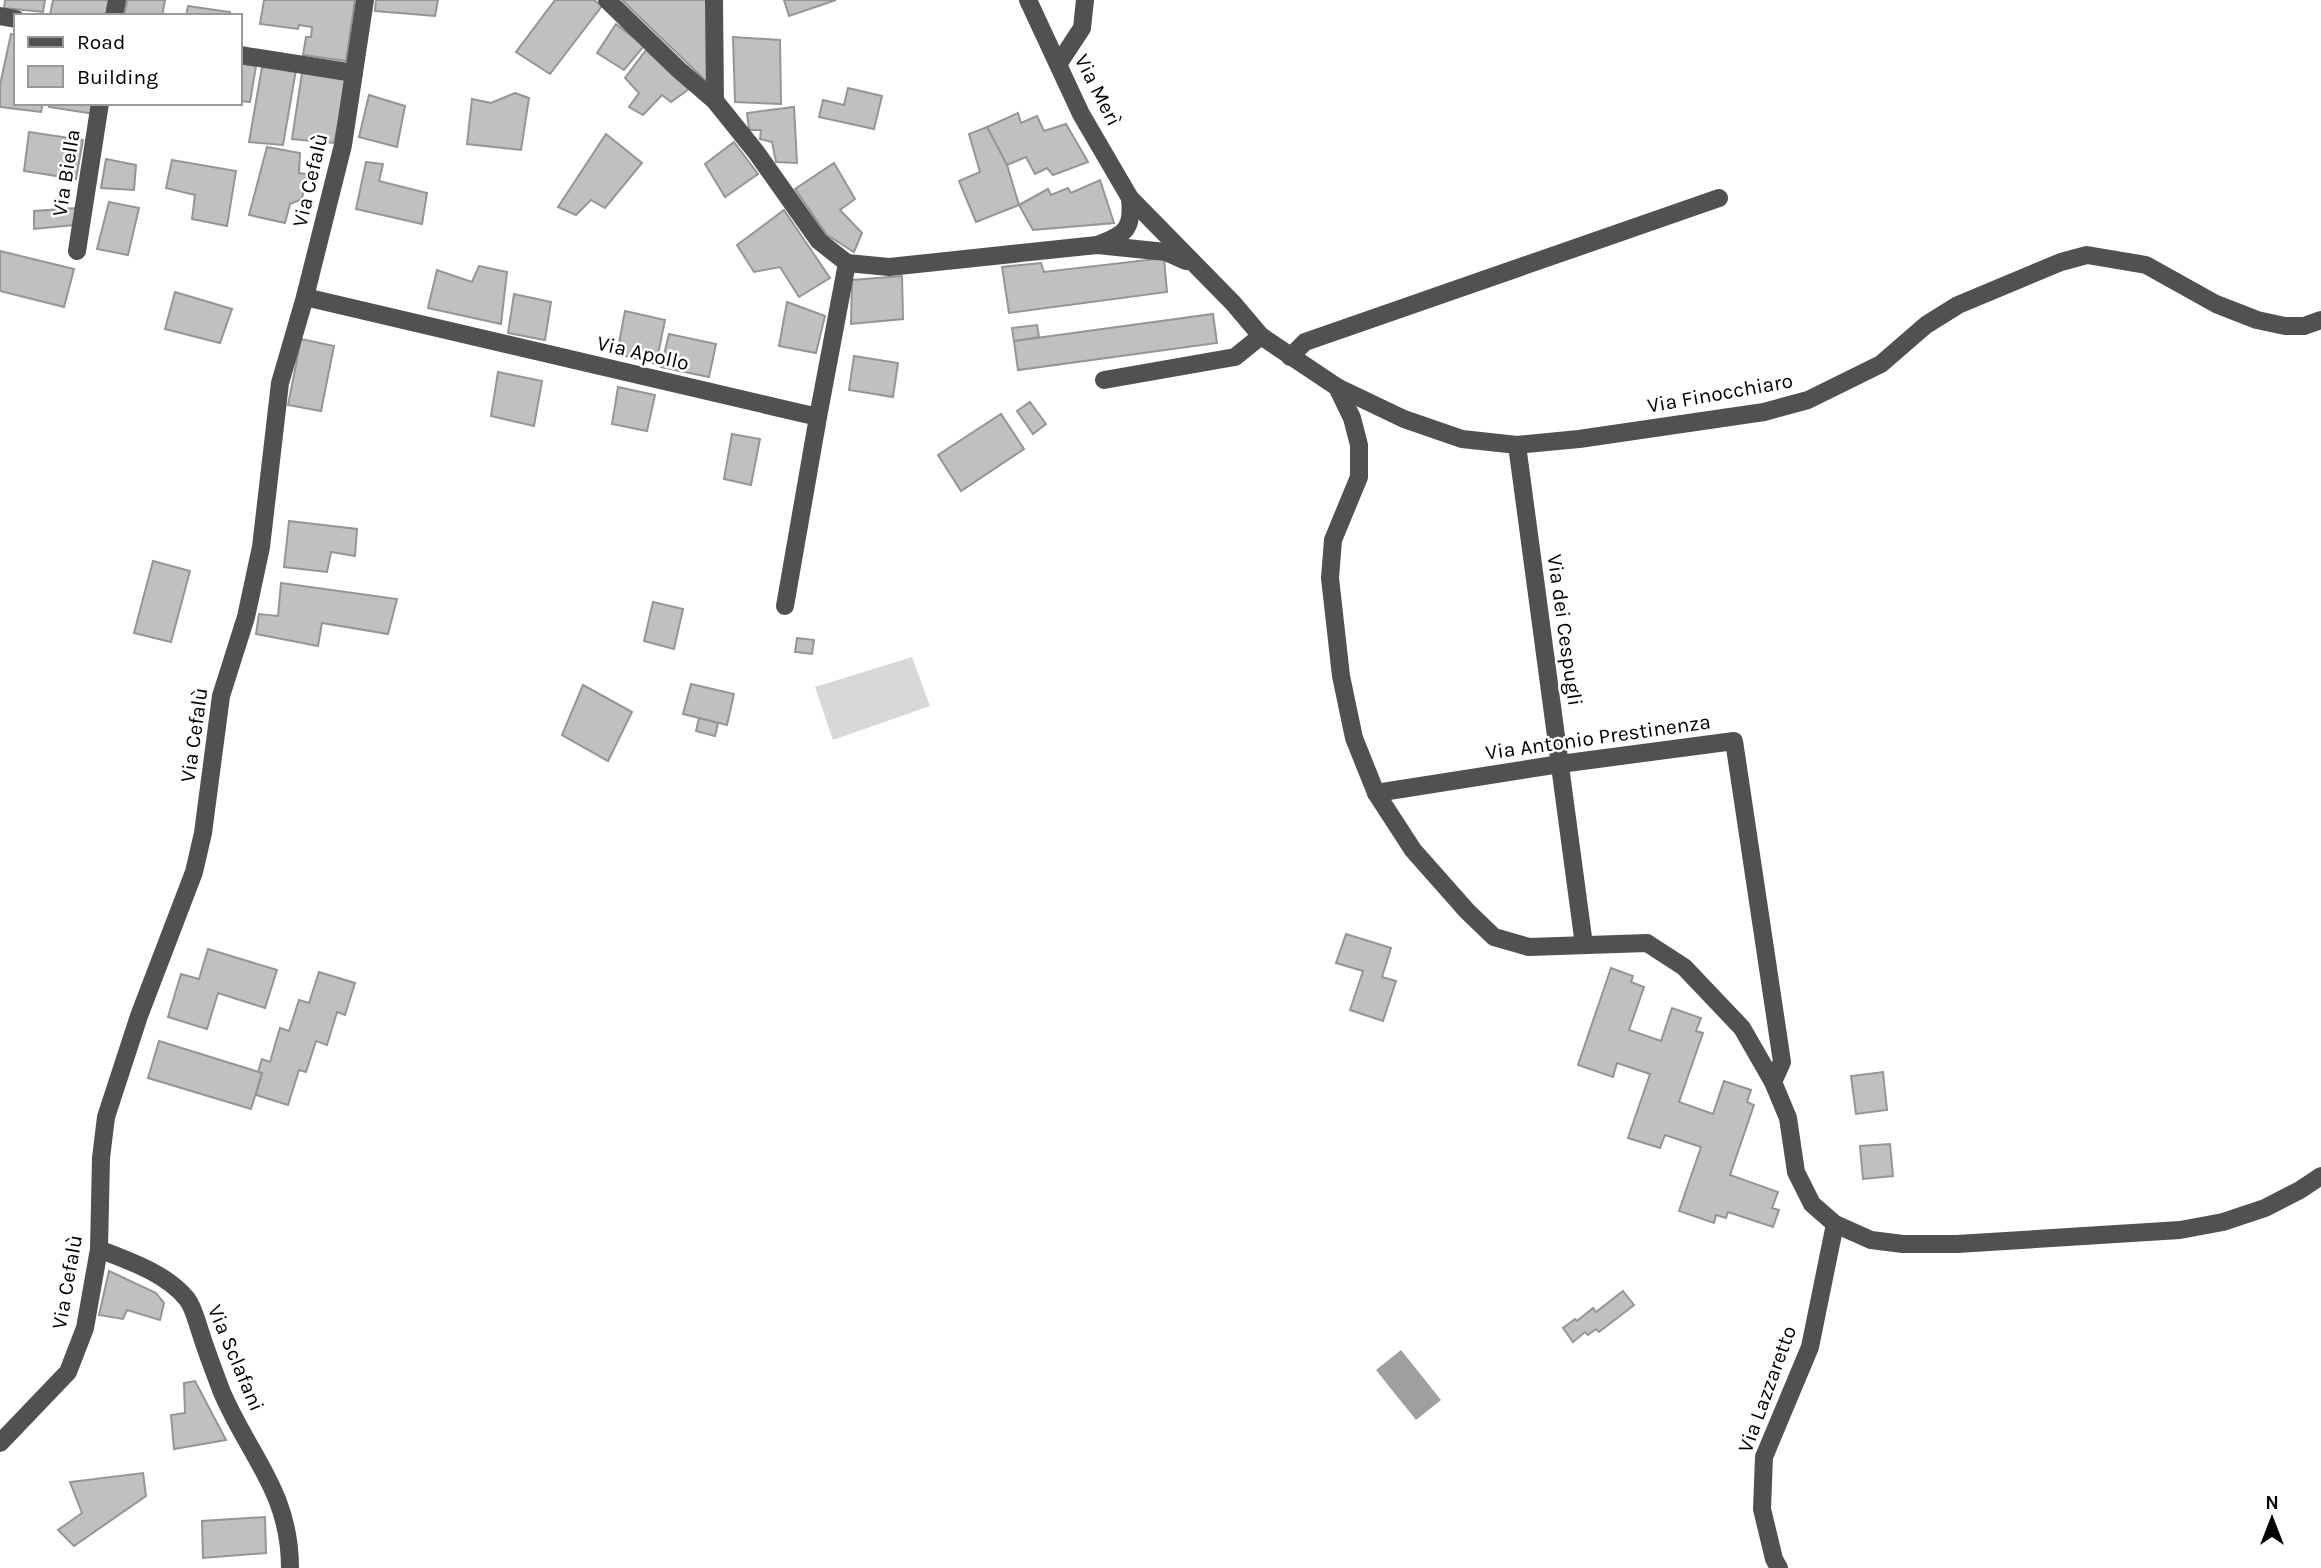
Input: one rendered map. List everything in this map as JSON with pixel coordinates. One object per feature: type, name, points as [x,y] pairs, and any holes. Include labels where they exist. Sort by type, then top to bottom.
[{"type":"street","name":"Via Cefalù","points":[[0,1443],[68,1372],[85,1328],[99,1249],[101,1158],[106,1117],[139,1016],[194,872],[203,833],[221,696],[246,617],[257,570],[280,383],[305,297],[343,145],[365,0]]},
{"type":"street","points":[[607,0],[715,101],[756,152],[819,241],[847,263],[889,267],[1097,245],[1166,252],[1195,264]]},
{"type":"street","points":[[715,0],[715,101]]},
{"type":"street","name":"Via Merì","points":[[1028,0],[1082,114],[1130,198],[1195,264]]},
{"type":"street","points":[[1059,63],[1082,28],[1085,0]]},
{"type":"street","points":[[242,55],[354,73]]},
{"type":"street","name":"Via Biella","points":[[77,251],[100,105]]},
{"type":"street","points":[[1097,245],[1121,236],[1130,224],[1130,198]]},
{"type":"street","points":[[1290,357],[1305,342],[1719,198]]},
{"type":"street","name":"Via Finocchiaro","points":[[1195,264],[1261,336],[1337,387],[1404,419],[1462,439],[1517,445],[1579,439],[1764,412],[1808,400],[1881,364],[1926,325],[1958,305],[2061,262],[2087,255],[2146,265],[2216,304],[2257,320],[2285,326],[2304,326],[2321,320]]},
{"type":"street","points":[[785,606],[847,263]]},
{"type":"street","name":"Via Apollo","points":[[305,297],[818,417]]},
{"type":"street","points":[[1104,380],[1236,357],[1261,336]]},
{"type":"street","points":[[1337,387],[1352,418],[1359,445],[1359,477],[1333,540],[1330,578],[1341,676],[1354,738],[1376,793],[1413,850],[1494,937],[1530,947],[1647,943],[1684,967],[1742,1028],[1773,1082],[1787,1118],[1796,1172],[1812,1205],[1835,1224],[1871,1240],[1903,1244],[1957,1244],[2180,1230],[2223,1222],[2265,1208],[2321,1177]]},
{"type":"street","name":"Via dei Cespugli","points":[[1517,445],[1584,945]]},
{"type":"street","name":"Via Antonio Prestinenza","points":[[1376,793],[1560,764],[1734,741],[1782,1062],[1773,1082]]},
{"type":"street","name":"Via Lazzaretto","points":[[1779,1568],[1774,1559],[1762,1509],[1764,1457],[1810,1347],[1835,1224]]},
{"type":"street","name":"Via Sclafani","points":[[99,1249],[136,1263],[168,1282],[188,1300],[226,1401],[264,1467],[280,1503],[287,1528],[290,1568]]},
{"type":"shaded area","points":[[912,657],[930,706],[833,740],[815,687]]},
{"type":"shaded area","points":[[1401,1350],[1441,1400],[1416,1420],[1376,1370]]},
{"type":"building","points":[[5,0],[45,0],[43,12],[4,8]]},
{"type":"building","points":[[53,0],[110,0],[107,14],[50,14]]},
{"type":"building","points":[[127,0],[165,0],[162,14],[124,14]]},
{"type":"building","points":[[264,0],[355,0],[346,61],[303,55],[306,37],[311,37],[312,27],[299,25],[298,29],[260,24]]},
{"type":"building","points":[[376,0],[438,0],[435,16],[375,11]]},
{"type":"building","points":[[555,0],[594,0],[602,6],[550,74],[516,52]]},
{"type":"building","points":[[622,0],[709,0],[709,84]]},
{"type":"building","points":[[784,0],[836,0],[789,16]]},
{"type":"building","points":[[188,6],[230,12],[230,14],[186,14]]},
{"type":"building","points":[[616,24],[644,46],[624,70],[597,53]]},
{"type":"building","points":[[11,34],[14,35],[14,105],[43,105],[41,112],[0,107],[0,85]]},
{"type":"building","points":[[733,37],[780,40],[781,104],[735,102]]},
{"type":"building","points":[[646,50],[689,89],[671,102],[662,95],[643,115],[629,107],[639,93],[625,78]]},
{"type":"building","points":[[242,63],[256,66],[250,102],[242,101]]},
{"type":"building","points":[[262,67],[296,70],[283,145],[249,142]]},
{"type":"building","points":[[302,73],[348,80],[334,143],[292,139]]},
{"type":"building","points":[[848,88],[882,96],[874,129],[819,117],[823,100],[844,105]]},
{"type":"building","points":[[515,93],[529,98],[521,150],[467,144],[472,99],[491,103]]},
{"type":"building","points":[[369,95],[405,106],[397,147],[359,137]]},
{"type":"building","points":[[49,105],[96,105],[95,114]]},
{"type":"building","points":[[794,107],[797,163],[776,162],[772,142],[760,139],[761,130],[749,130],[747,113]]},
{"type":"building","points":[[1018,113],[1021,123],[1037,116],[1044,131],[1066,124],[1088,162],[1053,175],[1047,168],[1035,174],[1026,157],[1007,165],[987,127]]},
{"type":"building","points":[[987,127],[1007,165],[1019,205],[976,222],[959,181],[980,172],[969,134]]},
{"type":"building","points":[[29,132],[83,140],[76,179],[24,171]]},
{"type":"building","points":[[606,134],[642,163],[605,208],[591,200],[576,215],[558,207]]},
{"type":"building","points":[[734,142],[758,174],[725,197],[705,164]]},
{"type":"building","points":[[267,147],[300,153],[299,173],[307,174],[302,199],[290,204],[285,223],[249,215]]},
{"type":"building","points":[[106,159],[136,165],[134,190],[101,188]]},
{"type":"building","points":[[172,160],[236,171],[227,226],[192,219],[195,195],[166,188]]},
{"type":"building","points":[[366,162],[383,164],[379,181],[427,193],[422,224],[356,209]]},
{"type":"building","points":[[834,163],[855,199],[840,210],[862,233],[854,252],[827,235],[795,189]]},
{"type":"building","points":[[1100,180],[1114,223],[1033,230],[1019,205],[1048,189],[1051,195],[1068,188],[1071,193]]},
{"type":"building","points":[[109,202],[139,208],[128,255],[97,249]]},
{"type":"building","points":[[76,208],[74,225],[34,229],[34,211]]},
{"type":"building","points":[[784,210],[830,278],[799,297],[780,267],[754,272],[737,245]]},
{"type":"building","points":[[0,251],[74,269],[64,307],[0,291]]},
{"type":"building","points":[[1164,258],[1167,292],[1009,313],[1002,267],[1041,263],[1044,272]]},
{"type":"building","points":[[479,266],[507,272],[501,324],[428,308],[437,270],[472,282]]},
{"type":"building","points":[[902,276],[903,319],[851,324],[852,280]]},
{"type":"building","points":[[175,292],[232,309],[220,343],[165,329]]},
{"type":"building","points":[[514,294],[551,302],[545,340],[508,333]]},
{"type":"building","points":[[787,302],[825,316],[816,353],[779,346]]},
{"type":"building","points":[[625,311],[665,320],[656,364],[617,354]]},
{"type":"building","points":[[1213,314],[1217,343],[1018,370],[1014,341]]},
{"type":"building","points":[[1037,325],[1039,337],[1014,341],[1012,328]]},
{"type":"building","points":[[669,334],[716,344],[709,377],[661,367]]},
{"type":"building","points":[[301,339],[334,346],[321,411],[288,405]]},
{"type":"building","points":[[854,356],[898,363],[893,397],[849,390]]},
{"type":"building","points":[[498,372],[542,381],[534,426],[491,416]]},
{"type":"building","points":[[618,387],[655,395],[647,431],[612,424]]},
{"type":"building","points":[[1030,402],[1046,424],[1033,434],[1017,411]]},
{"type":"building","points":[[1001,414],[1024,449],[961,491],[938,455]]},
{"type":"building","points":[[732,434],[760,439],[751,485],[724,479]]},
{"type":"building","points":[[289,521],[357,529],[355,556],[331,552],[327,572],[284,567]]},
{"type":"building","points":[[153,561],[190,571],[171,642],[134,633]]},
{"type":"building","points":[[281,583],[397,599],[388,634],[322,623],[318,646],[256,634],[259,614],[278,616]]},
{"type":"building","points":[[653,602],[683,609],[674,649],[644,641]]},
{"type":"building","points":[[797,638],[814,640],[812,654],[795,652]]},
{"type":"building","points":[[691,684],[734,694],[727,725],[683,714]]},
{"type":"building","points":[[583,685],[632,712],[608,761],[562,735]]},
{"type":"building","points":[[699,718],[718,723],[715,736],[696,731]]},
{"type":"building","points":[[1346,934],[1391,948],[1382,977],[1396,981],[1383,1021],[1350,1010],[1363,971],[1336,963]]},
{"type":"building","points":[[208,949],[277,970],[265,1008],[218,993],[207,1029],[168,1017],[181,974],[199,979]]},
{"type":"building","points":[[1611,968],[1633,976],[1631,982],[1644,987],[1629,1030],[1661,1041],[1672,1008],[1701,1018],[1696,1031],[1703,1033],[1679,1102],[1713,1114],[1724,1081],[1751,1090],[1747,1102],[1754,1105],[1730,1175],[1778,1192],[1772,1208],[1779,1210],[1773,1227],[1728,1212],[1726,1218],[1716,1215],[1714,1223],[1679,1211],[1701,1147],[1665,1135],[1660,1148],[1628,1138],[1650,1074],[1617,1063],[1613,1077],[1578,1065]]},
{"type":"building","points":[[319,972],[355,983],[345,1015],[337,1012],[327,1045],[316,1041],[306,1072],[299,1070],[288,1105],[256,1095],[262,1073],[258,1072],[262,1059],[270,1062],[280,1028],[289,1031],[299,1000],[309,1003]]},
{"type":"building","points":[[159,1041],[262,1073],[251,1109],[148,1078]]},
{"type":"building","points":[[1883,1072],[1887,1110],[1856,1114],[1851,1076]]},
{"type":"building","points":[[1890,1144],[1893,1176],[1863,1179],[1860,1146]]},
{"type":"building","points":[[109,1271],[156,1293],[164,1303],[160,1320],[127,1310],[123,1319],[99,1315]]},
{"type":"building","points":[[1623,1291],[1634,1305],[1599,1332],[1596,1329],[1588,1335],[1585,1332],[1573,1342],[1563,1328],[1593,1308],[1596,1312]]},
{"type":"building","points":[[195,1381],[226,1440],[174,1449],[171,1415],[185,1413],[184,1383]]},
{"type":"building","points":[[143,1473],[146,1496],[74,1546],[58,1530],[82,1513],[70,1482]]},
{"type":"building","points":[[265,1517],[266,1553],[203,1558],[202,1521]]}]
